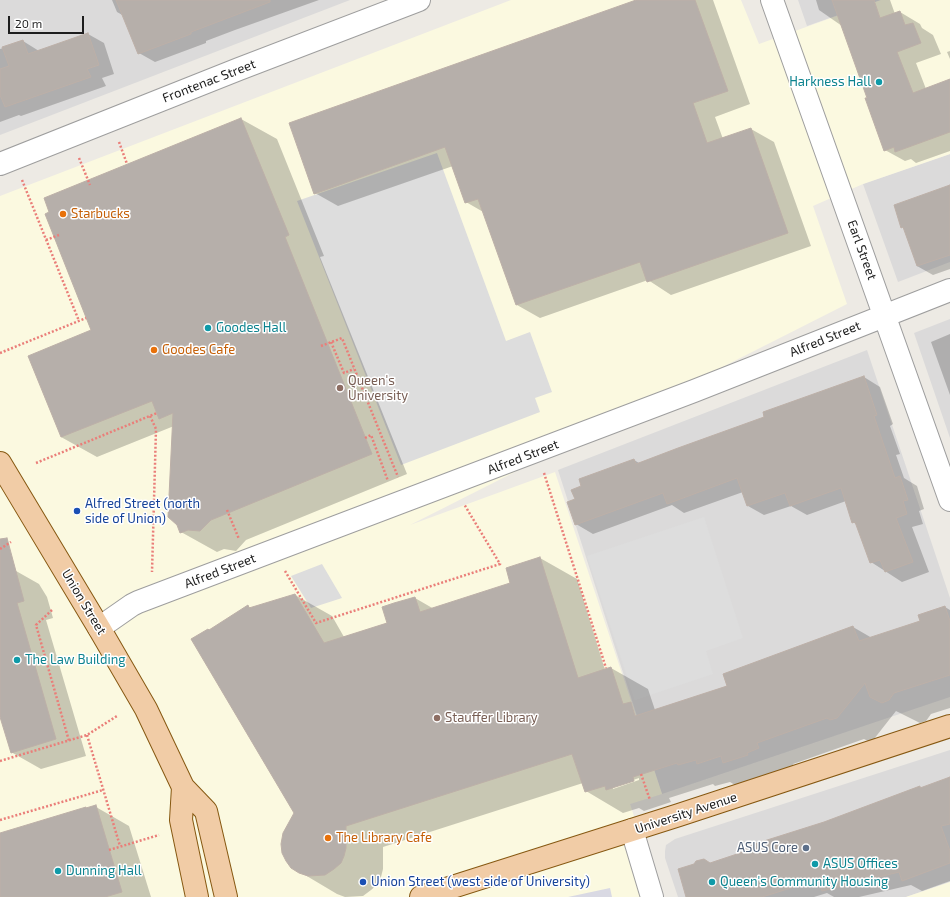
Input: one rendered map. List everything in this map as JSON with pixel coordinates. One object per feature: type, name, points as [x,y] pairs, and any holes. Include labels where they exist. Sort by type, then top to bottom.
[{"type":"main road","name":"Union Street","points":[[0,463],[146,709],[183,787],[206,811],[226,897]]},
{"type":"main road","name":"University Avenue","points":[[421,897],[950,726]]},
{"type":"main road","name":"Union Street","points":[[183,787],[181,820],[196,897]]},
{"type":"street","name":"Frontenac Street","points":[[0,164],[419,0]]},
{"type":"street","name":"Earl Street","points":[[772,0],[950,500]]},
{"type":"street","name":"Alfred Street","points":[[99,628],[132,604],[687,394],[950,290]]},
{"type":"street","points":[[632,830],[652,897]]},
{"type":"path","points":[[119,142],[127,164]]},
{"type":"path","points":[[79,158],[90,185]]},
{"type":"path","points":[[22,180],[79,321]]},
{"type":"path","points":[[46,240],[58,235]]},
{"type":"path","points":[[0,353],[86,318]]},
{"type":"path","points":[[321,346],[342,338],[398,478]]},
{"type":"path","points":[[331,342],[344,373],[354,369]]},
{"type":"path","points":[[36,463],[157,413]]},
{"type":"path","points":[[150,416],[156,429],[152,574]]},
{"type":"path","points":[[365,438],[371,435],[389,481]]},
{"type":"path","points":[[543,471],[606,668]]},
{"type":"path","points":[[285,571],[316,623],[500,564],[463,502]]},
{"type":"path","points":[[227,510],[239,540]]},
{"type":"path","points":[[0,548],[11,542]]},
{"type":"path","points":[[52,610],[36,625],[69,741]]},
{"type":"path","points":[[0,761],[88,735],[117,716]]},
{"type":"path","points":[[88,735],[120,846]]},
{"type":"path","points":[[641,774],[651,803]]},
{"type":"path","points":[[0,820],[103,790]]},
{"type":"path","points":[[109,850],[160,834]]},
{"type":"shaded area","points":[[0,0],[350,0],[0,135]]},
{"type":"shaded area","name":"Queen's University","points":[[511,0],[741,0],[759,44],[881,0],[950,0],[950,154],[863,184],[813,206],[847,304],[410,525],[555,472],[662,794],[630,804],[661,897],[0,897],[0,196]]},
{"type":"shaded area","points":[[798,0],[881,0],[807,26]]},
{"type":"shaded area","points":[[437,153],[506,341],[530,332],[552,392],[535,398],[540,412],[401,465],[297,201]]},
{"type":"shaded area","points":[[950,154],[950,262],[898,282],[863,184]]},
{"type":"shaded area","points":[[950,319],[950,438],[914,333]]},
{"type":"shaded area","points":[[867,350],[950,598],[950,697],[662,794],[558,470]]},
{"type":"shaded area","points":[[704,517],[743,638],[706,651],[713,674],[635,700],[587,556]]},
{"type":"shaded area","points":[[322,564],[342,598],[311,608],[291,576]]},
{"type":"shaded area","points":[[950,750],[950,882],[906,897],[678,897],[665,858],[666,845],[675,839]]},
{"type":"shaded area","points":[[950,882],[950,897],[906,897]]},
{"type":"shaded area","points":[[610,888],[612,897],[568,897]]},
{"type":"building","points":[[116,0],[270,0],[270,2],[138,54]]},
{"type":"building","points":[[636,0],[695,0],[728,91],[693,103],[707,143],[751,128],[788,233],[647,282],[640,262],[516,305],[478,199],[465,203],[445,147],[314,194],[289,123]]},
{"type":"building","name":"Harkness Hall","points":[[832,0],[874,0],[880,18],[900,11],[905,25],[913,23],[921,43],[897,52],[913,93],[950,79],[950,132],[895,152],[894,147],[884,151]]},
{"type":"building","points":[[88,33],[99,65],[87,69],[91,77],[5,107],[0,95],[0,69],[9,66],[2,47],[23,40],[28,54]]},
{"type":"building","name":"Goodes Hall","points":[[241,118],[289,235],[285,237],[372,454],[211,520],[200,531],[188,530],[180,533],[177,525],[168,517],[173,413],[159,419],[152,401],[61,437],[28,356],[91,330],[45,214],[49,212],[44,198]]},
{"type":"building","points":[[950,185],[950,255],[917,266],[903,227],[901,228],[894,205]]},
{"type":"building","points":[[864,376],[877,415],[874,416],[895,478],[900,476],[908,500],[903,501],[907,514],[896,518],[913,562],[885,572],[880,560],[870,563],[855,522],[852,523],[841,488],[790,506],[785,493],[747,506],[737,478],[667,504],[663,493],[575,525],[567,502],[575,499],[571,490],[581,486],[579,479],[634,459],[636,464],[764,417],[763,412]]},
{"type":"building","name":"The Law Building","points":[[7,538],[24,601],[17,603],[56,739],[11,753],[0,717],[0,539]]},
{"type":"building","name":"Stauffer Library","points":[[540,557],[578,678],[611,667],[623,704],[631,702],[635,716],[727,686],[723,674],[853,626],[859,641],[920,621],[918,615],[945,606],[950,621],[950,675],[894,693],[889,700],[882,703],[870,697],[865,683],[837,718],[830,720],[827,718],[757,743],[759,748],[747,753],[748,755],[723,763],[721,756],[697,764],[696,760],[678,765],[677,763],[633,777],[634,781],[606,790],[605,786],[585,792],[572,754],[346,826],[346,848],[341,863],[325,875],[308,876],[291,868],[282,853],[281,844],[283,833],[294,813],[191,639],[208,629],[209,630],[248,605],[249,608],[295,594],[324,643],[387,623],[382,607],[394,603],[415,597],[420,612],[510,583],[506,568]]},
{"type":"building","points":[[950,777],[950,824],[941,826],[950,851],[950,863],[902,881],[899,872],[822,891],[819,882],[813,883],[813,881],[762,897],[686,897],[678,869],[694,864],[696,861],[704,859],[710,863],[746,851],[745,847],[824,822],[920,786],[920,788]]},
{"type":"building","name":"Dunning Hall","points":[[96,805],[122,892],[105,897],[0,897],[0,833]]},
{"type":"place","name":"Harkness Hall","points":[[879,82]]},
{"type":"place","name":"Starbucks","points":[[63,214]]},
{"type":"place","name":"Goodes Hall","points":[[208,328]]},
{"type":"place","name":"Goodes Cafe","points":[[154,350]]},
{"type":"place","name":"Queen's University","points":[[340,388]]},
{"type":"place","name":"Alfred Street (north side of Union)","points":[[77,511]]},
{"type":"place","name":"The Law Building","points":[[17,660]]},
{"type":"place","name":"Stauffer Library","points":[[437,718]]},
{"type":"place","name":"The Library Cafe","points":[[328,838]]},
{"type":"place","name":"ASUS Core","points":[[806,848]]},
{"type":"place","name":"ASUS Offices","points":[[815,864]]},
{"type":"place","name":"Dunning Hall","points":[[58,871]]},
{"type":"place","name":"Union Street (west side of University)","points":[[363,882]]},
{"type":"place","name":"Queen's Community Housing","points":[[712,882]]}]
